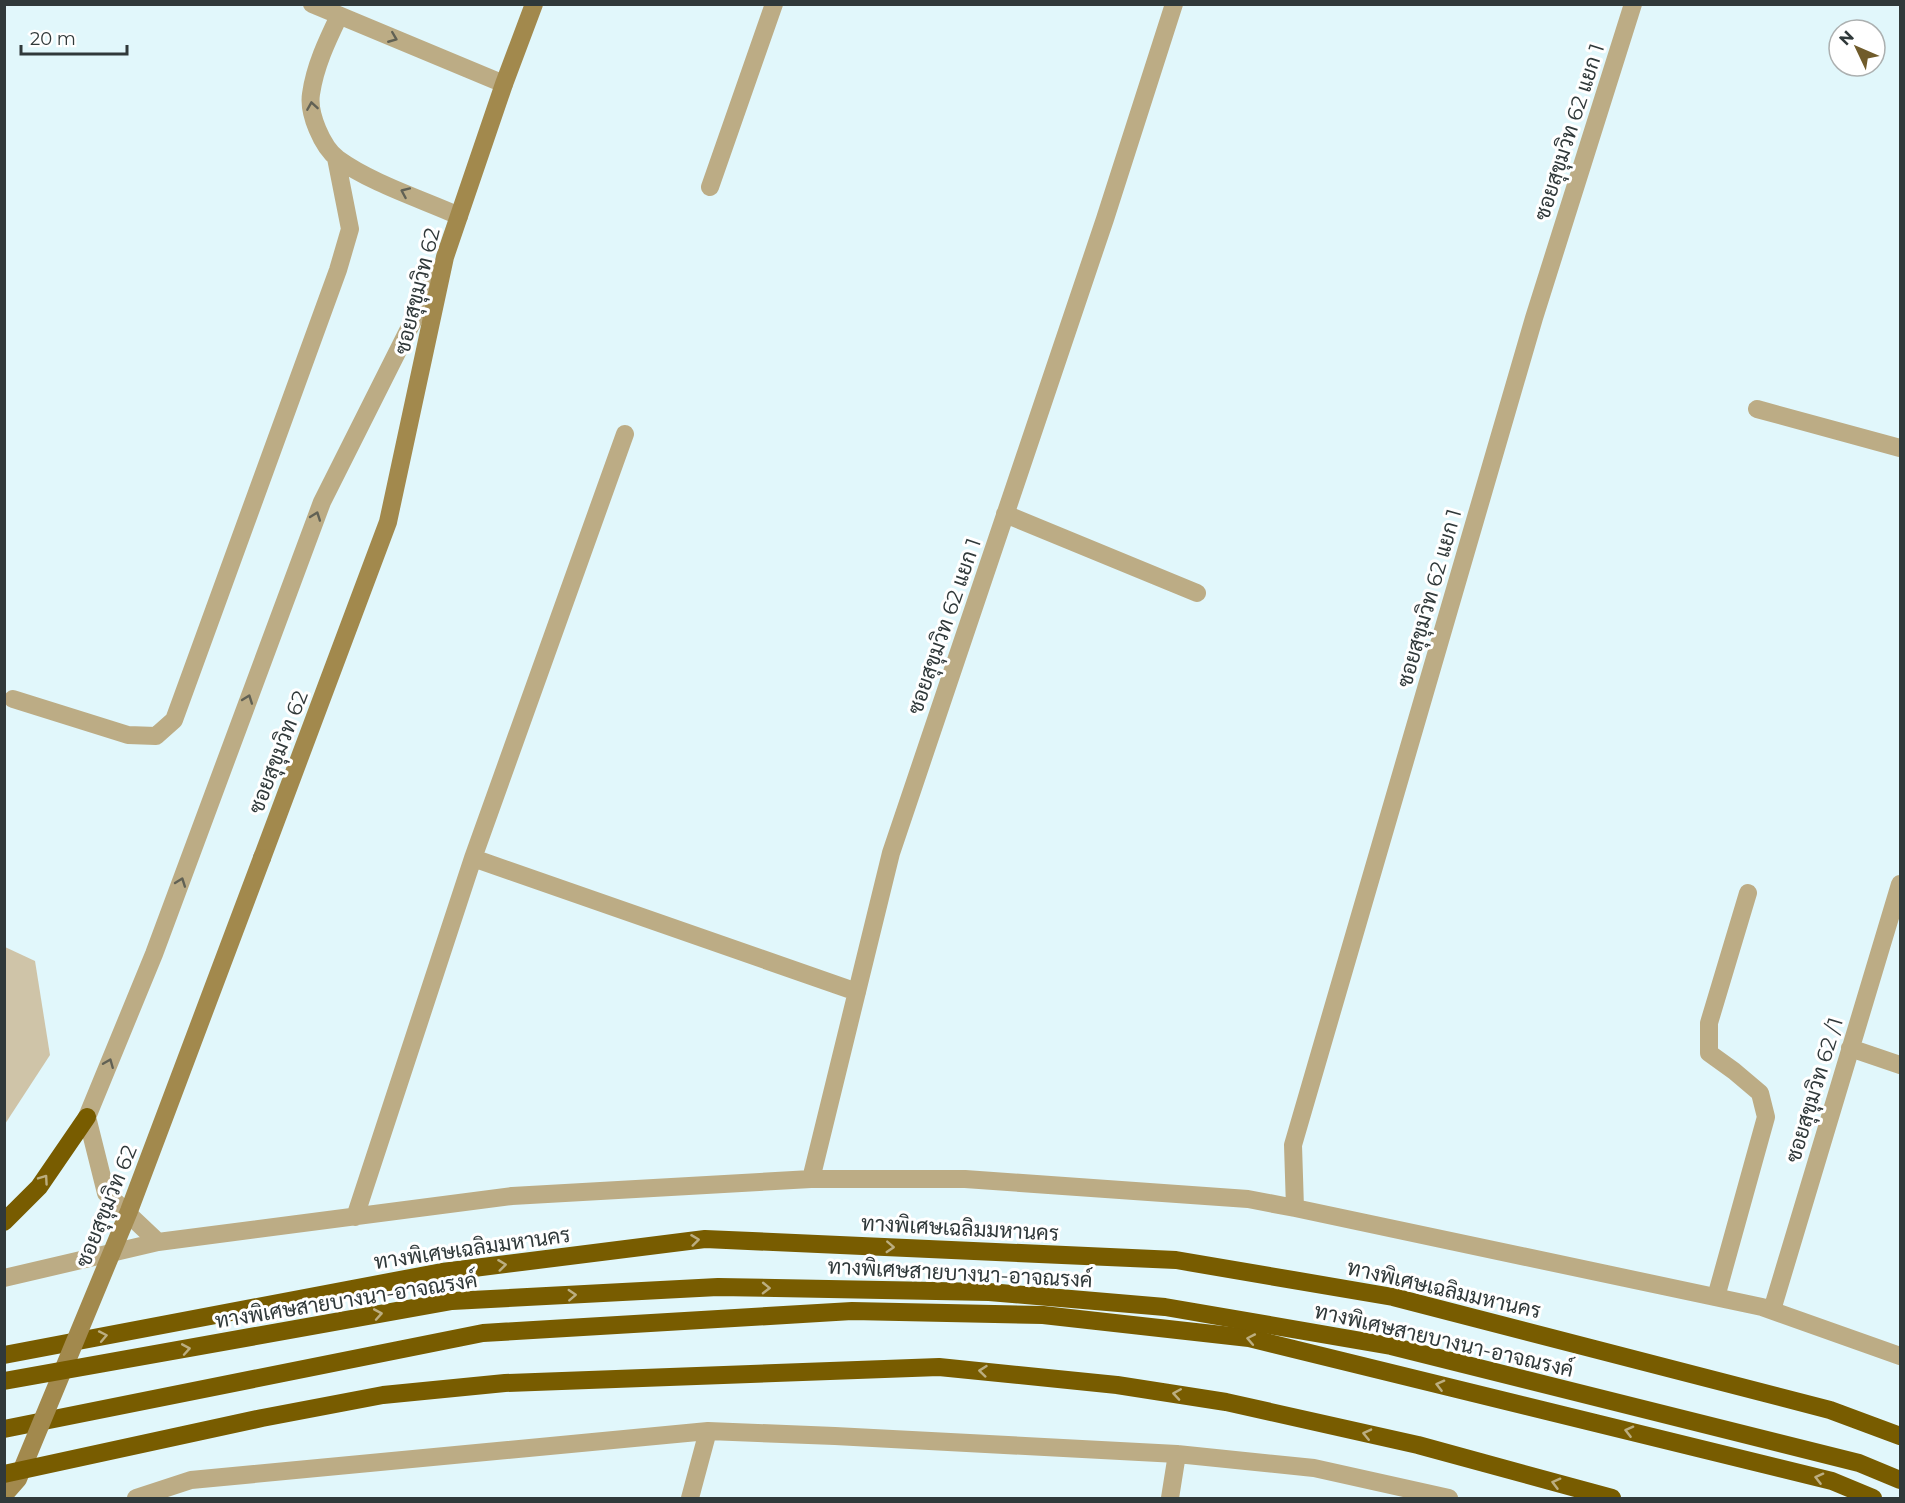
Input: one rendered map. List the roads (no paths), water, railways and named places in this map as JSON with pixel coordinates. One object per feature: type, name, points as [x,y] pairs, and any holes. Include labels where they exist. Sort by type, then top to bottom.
[{"type":"highway","points":[[4,1222],[39,1187],[87,1117]]},
{"type":"highway","name":"ทางพิเศษเฉลิมมหานคร","points":[[4,1354],[442,1272],[705,1239],[1188,1262],[1393,1297],[1830,1410],[1900,1436]]},
{"type":"highway","name":"ทางพิเศษสายบางนา-อาจณรงค์","points":[[4,1381],[452,1301],[718,1287],[989,1292],[1165,1307],[1391,1346],[1859,1462],[1900,1480]]},
{"type":"highway","points":[[4,1429],[483,1333],[852,1311],[1043,1315],[1249,1338],[1832,1481],[1873,1498]]},
{"type":"highway","points":[[4,1474],[262,1418],[383,1395],[505,1383],[939,1367],[1117,1385],[1226,1402],[1418,1445],[1612,1498]]},
{"type":"street","points":[[312,4],[504,84]]},
{"type":"street","name":"ซอยสุขุมวิท 62","points":[[4,1495],[18,1479],[129,1211],[388,522],[445,257],[534,4]]},
{"type":"street","points":[[710,188],[774,4]]},
{"type":"street","name":"ซอยสุขุมวิท 62 แยก 1","points":[[811,1179],[891,853],[1105,219],[1174,4]]},
{"type":"street","name":"ซอยสุขุมวิท 62 แยก 1","points":[[1295,1208],[1293,1145],[1530,330],[1633,4]]},
{"type":"street","points":[[13,699],[128,735],[156,736],[174,720],[338,270],[350,229],[336,158],[316,130],[310,96],[319,58],[339,16]]},
{"type":"street","points":[[336,158],[364,174],[459,216]]},
{"type":"street","points":[[158,1242],[106,1193],[87,1117],[154,954],[322,502],[445,257]]},
{"type":"street","points":[[1758,409],[1900,448]]},
{"type":"street","points":[[355,1217],[473,858],[625,434]]},
{"type":"street","points":[[1005,514],[1197,592]]},
{"type":"street","points":[[473,858],[857,992]]},
{"type":"street","name":"ซอยสุขุมวิท 62 /1","points":[[1772,1310],[1900,884]]},
{"type":"street","points":[[1716,1297],[1766,1117],[1760,1093],[1709,1053],[1708,1023],[1748,893]]},
{"type":"street","points":[[1850,1048],[1900,1065]]},
{"type":"street","points":[[4,1278],[158,1242],[512,1196],[811,1179],[965,1179],[1248,1199],[1772,1310],[1900,1356]]},
{"type":"street","points":[[690,1498],[708,1431]]},
{"type":"street","points":[[136,1498],[191,1480],[708,1431],[1177,1454],[1314,1468],[1449,1498]]},
{"type":"street","points":[[1170,1498],[1177,1454]]}]
